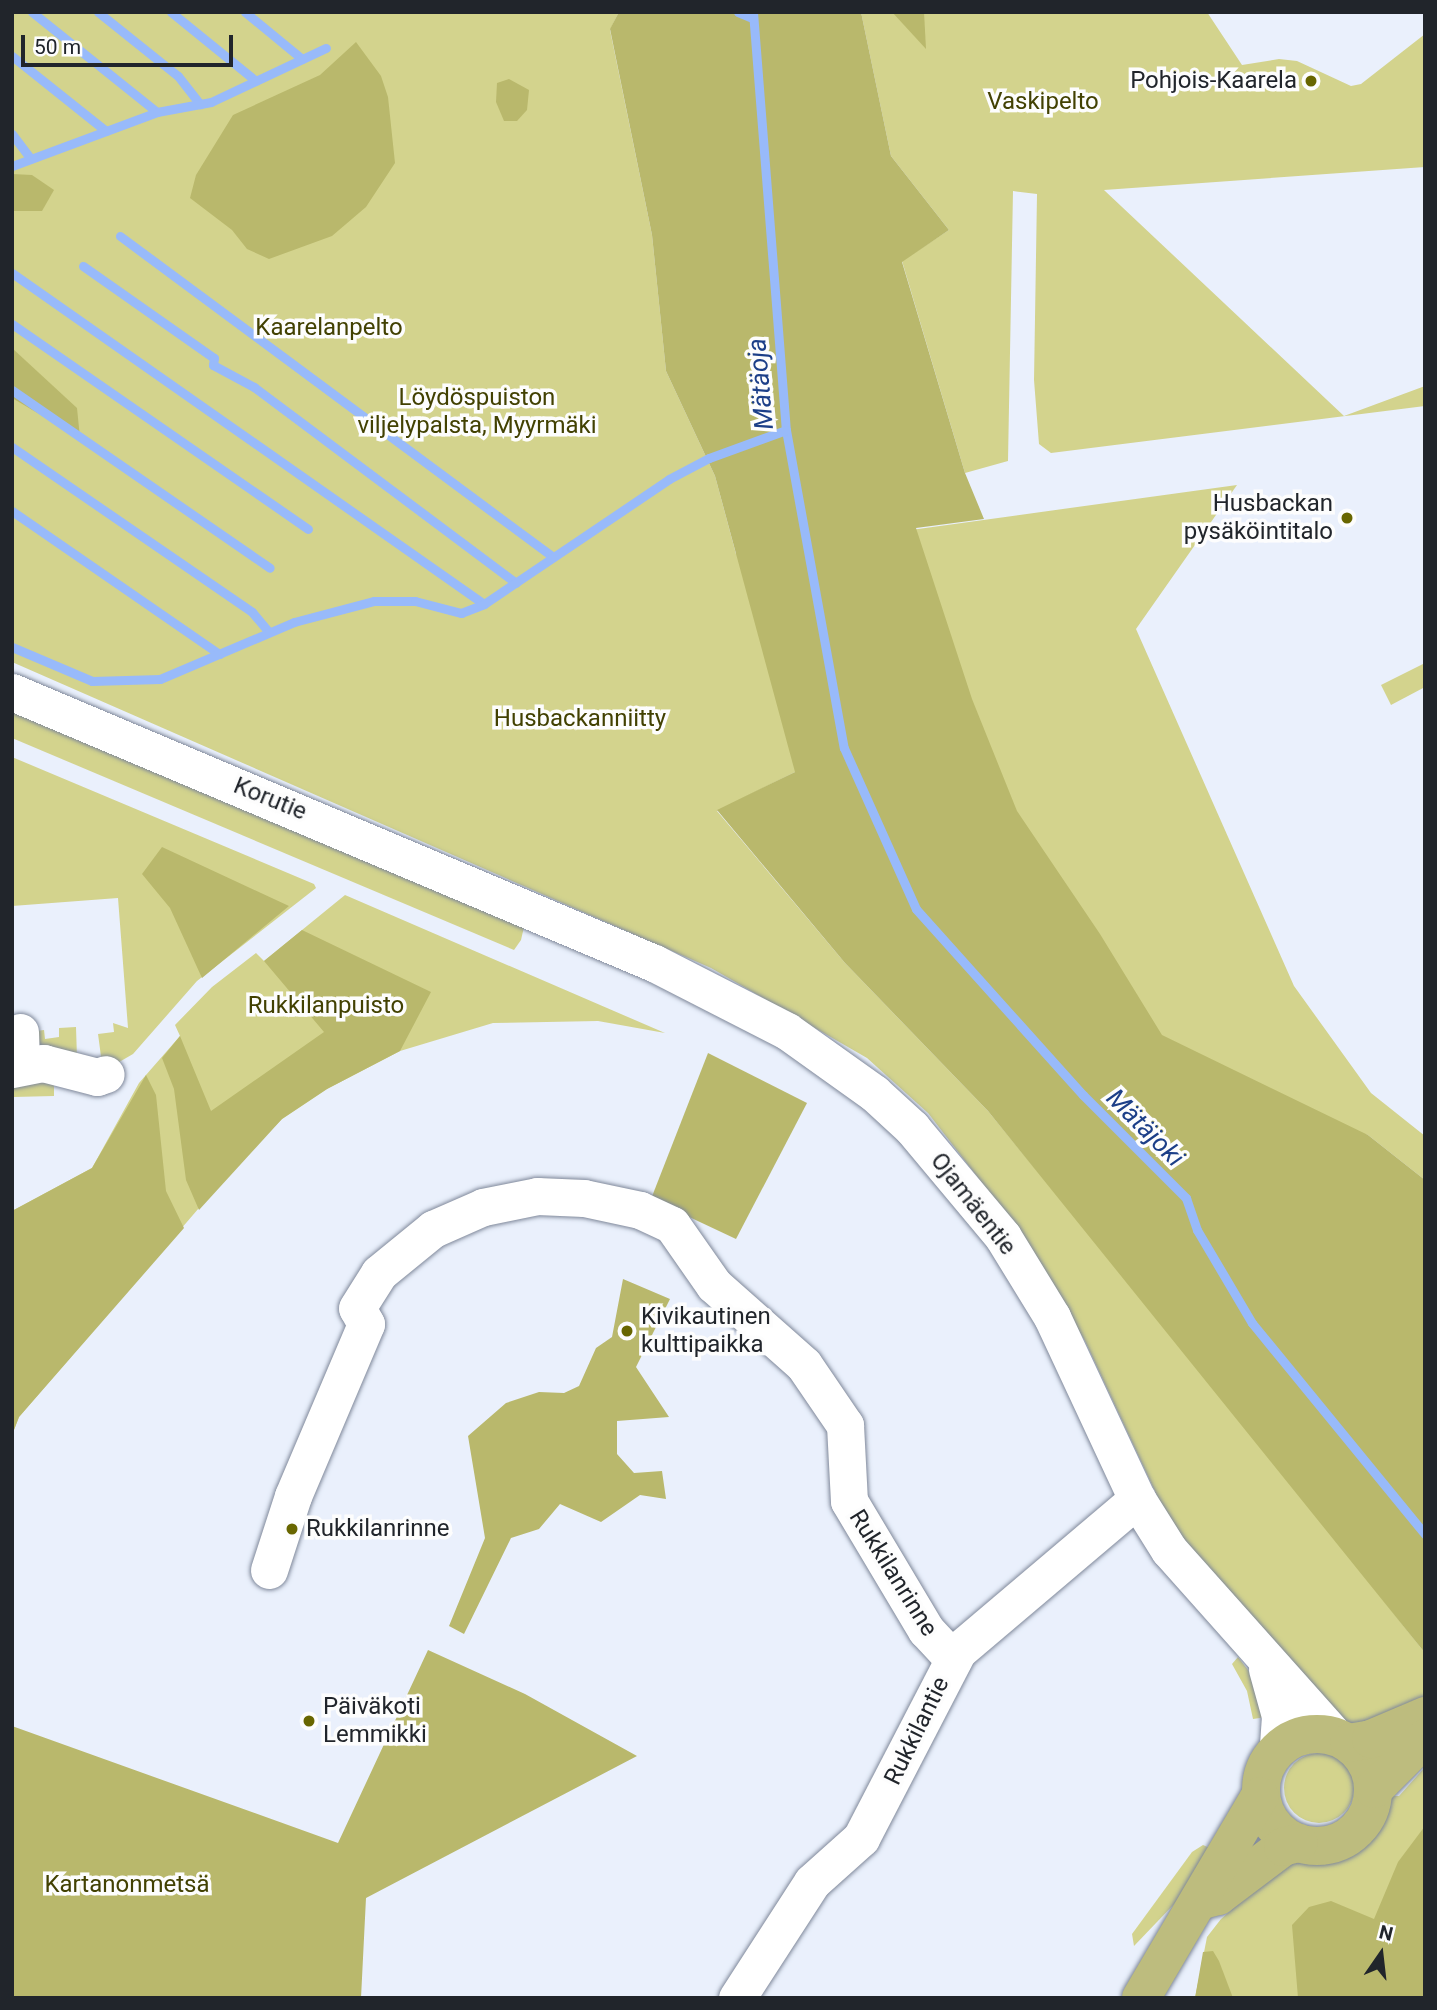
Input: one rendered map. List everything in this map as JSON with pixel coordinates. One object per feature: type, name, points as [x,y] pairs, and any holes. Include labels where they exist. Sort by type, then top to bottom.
[{"type":"main road","points":[[1141,1998],[1260,1796],[1263,1770],[1278,1748],[1305,1734],[1342,1739],[1371,1739],[1425,1716]]},
{"type":"main road","points":[[1374,1788],[1425,1738]]},
{"type":"main road","points":[[1199,1901],[1217,1896],[1273,1854],[1298,1843],[1329,1845],[1356,1831],[1372,1804],[1374,1788],[1366,1763],[1342,1739]]},
{"type":"main road","points":[[1260,1796],[1269,1820],[1298,1843]]},
{"type":"street","name":"Korutie","points":[[12,692],[526,906]]},
{"type":"street","name":"Ojamäentie","points":[[526,906],[720,994],[787,1031],[852,1076],[912,1128],[1003,1237],[1052,1317],[1137,1499],[1169,1550],[1264,1661],[1342,1739]]},
{"type":"street","points":[[18,1055],[97,1077],[106,1074]]},
{"type":"street","name":"Rukkilanrinne","points":[[269,1570],[293,1496],[366,1324],[357,1308],[379,1273],[433,1229],[483,1207],[537,1196],[584,1198],[640,1210],[672,1225],[714,1285],[804,1365],[845,1425],[849,1501],[926,1630],[953,1659]]},
{"type":"street","name":"Rukkilantie","points":[[737,1998],[812,1882],[861,1838],[953,1659],[977,1632],[1137,1499]]},
{"type":"street","name":"Ojamäentie","points":[[1264,1661],[1277,1693],[1278,1748]]},
{"type":"green space","points":[[12,12],[619,12],[610,30],[652,235],[666,371],[715,476],[736,554],[1237,485],[1136,629],[1294,986],[1371,1093],[1425,1136],[1425,1180],[1368,1135],[1246,1104],[795,772],[717,811],[845,963],[988,1111],[1235,1413],[1425,1653],[1425,1699],[1396,1715],[1351,1724],[1333,1716],[1185,1541],[1160,1502],[1085,1341],[1023,1236],[928,1113],[867,1058],[711,968],[12,662]]},
{"type":"green space","points":[[619,12],[861,12],[891,156],[949,230],[902,262],[965,473],[984,519],[916,528],[972,699],[1017,811],[1100,934],[1162,1035],[1368,1135],[1425,1180],[1425,1653],[988,1111],[845,963],[717,810],[795,772],[715,476],[666,371],[652,235],[610,29]]},
{"type":"green space","name":"Vaskipelto","points":[[861,12],[1207,12],[1242,65],[1279,59],[1297,61],[1351,86],[1361,84],[1425,34],[1425,167],[1104,190],[1344,416],[1425,386],[1425,406],[1051,453],[1039,444],[1034,380],[1037,194],[1013,191],[1008,461],[965,473],[902,261],[949,230],[891,156]]},
{"type":"green space","points":[[892,12],[924,12],[926,49]]},
{"type":"green space","points":[[356,42],[381,76],[388,97],[395,163],[366,207],[332,236],[269,259],[247,249],[232,230],[190,198],[196,175],[233,115],[320,75]]},
{"type":"green space","points":[[509,79],[529,90],[527,110],[517,121],[504,121],[496,102],[497,83]]},
{"type":"green space","points":[[12,174],[32,175],[54,190],[42,211],[12,211]]},
{"type":"green space","points":[[12,348],[77,408],[80,438],[12,398]]},
{"type":"green space","points":[[1425,663],[1425,687],[1391,705],[1381,685]]},
{"type":"green space","points":[[12,712],[524,927],[521,940],[514,950],[12,738]]},
{"type":"green space","name":"Rukkilanpuisto","points":[[12,757],[314,884],[316,888],[197,981],[133,1054],[114,1065],[102,1064],[98,1034],[114,1032],[113,1023],[128,1028],[118,898],[12,906]]},
{"type":"green space","points":[[162,847],[289,906],[202,978],[170,908],[142,874]]},
{"type":"green space","name":"Rukkilanpuisto","points":[[345,895],[665,1033],[598,1021],[493,1023],[400,1051],[327,1089],[282,1119],[236,1165],[19,1417],[12,1435],[12,1211],[92,1168],[139,1083],[180,1036],[175,1025],[212,987],[256,953],[264,961]]},
{"type":"green space","points":[[302,930],[431,992],[400,1051],[327,1089],[282,1119],[199,1210],[186,1180],[174,1089],[162,1058],[180,1036],[211,1111],[324,1032],[264,961]]},
{"type":"green space","points":[[76,1027],[77,1058],[31,1050],[29,1032],[44,1030],[45,1039],[59,1037],[59,1028]]},
{"type":"green space","points":[[708,1053],[807,1103],[736,1239],[651,1199]]},
{"type":"green space","points":[[146,1075],[156,1095],[166,1191],[184,1228],[19,1417],[12,1435],[12,1211],[92,1168]]},
{"type":"green space","points":[[54,1079],[54,1096],[13,1097],[13,1080]]},
{"type":"green space","points":[[623,1279],[670,1299],[636,1367],[669,1417],[617,1421],[617,1454],[634,1473],[662,1471],[666,1499],[640,1495],[601,1522],[560,1504],[539,1529],[511,1538],[464,1634],[449,1626],[485,1538],[468,1436],[506,1403],[539,1392],[564,1393],[579,1386],[596,1348],[612,1337]]},
{"type":"green space","name":"Kartanonmetsä","points":[[428,1650],[525,1694],[637,1756],[366,1898],[361,1998],[12,1998],[12,1726],[338,1843]]},
{"type":"green space","points":[[1238,1657],[1251,1674],[1266,1717],[1253,1719],[1247,1691],[1232,1664]]},
{"type":"green space","points":[[1326,1753],[1339,1759],[1348,1768],[1352,1774],[1352,1802],[1344,1813],[1333,1821],[1312,1823],[1294,1813],[1286,1802],[1284,1781],[1294,1763],[1305,1755]]},
{"type":"green space","points":[[1425,1767],[1425,1998],[1195,1998],[1207,1937],[1221,1919],[1291,1858],[1337,1856],[1357,1847],[1380,1823],[1388,1796],[1399,1796]]},
{"type":"green space","points":[[1425,1826],[1425,1998],[1298,1998],[1292,1925],[1309,1907],[1331,1901],[1374,1919],[1398,1862]]},
{"type":"green space","points":[[1203,1845],[1212,1849],[1179,1899],[1134,1946],[1132,1934],[1192,1852]]},
{"type":"green space","points":[[1213,1951],[1233,1998],[1195,1998],[1203,1952]]},
{"type":"waterway","points":[[32,12],[157,112]]},
{"type":"waterway","points":[[98,12],[178,76],[200,104]]},
{"type":"waterway","points":[[171,12],[256,81]]},
{"type":"waterway","points":[[245,12],[302,59]]},
{"type":"waterway","points":[[738,12],[752,18]]},
{"type":"waterway","name":"Mätäjoki","points":[[753,12],[786,430],[844,748],[916,909],[1083,1095],[1186,1198],[1197,1230],[1252,1323],[1425,1534]]},
{"type":"waterway","points":[[12,166],[157,112],[211,102],[326,48]]},
{"type":"waterway","points":[[12,56],[106,131]]},
{"type":"waterway","points":[[12,134],[31,159]]},
{"type":"waterway","points":[[120,236],[553,557]]},
{"type":"waterway","points":[[83,266],[214,358],[213,365],[254,387],[516,583]]},
{"type":"waterway","points":[[12,273],[484,604]]},
{"type":"waterway","points":[[12,324],[308,529]]},
{"type":"waterway","points":[[12,390],[270,568]]},
{"type":"waterway","name":"Mätäoja","points":[[12,647],[92,681],[160,679],[294,622],[374,601],[415,601],[461,613],[484,604],[669,479],[709,458],[786,430]]},
{"type":"waterway","points":[[12,447],[252,612],[269,632]]},
{"type":"waterway","points":[[12,511],[219,654]]},
{"type":"place","name":"Pohjois-Kaarela","points":[[1311,81]]},
{"type":"place","name":"Husbackan pysäköintitalo","points":[[1347,518]]},
{"type":"place","name":"Kivikautinen kulttipaikka","points":[[627,1331]]},
{"type":"place","name":"Rukkilanrinne","points":[[292,1529]]},
{"type":"place","name":"Päiväkoti Lemmikki","points":[[309,1721]]},
{"type":"park label","name":"Kaarelanpelto","points":[[329,328]]},
{"type":"park label","name":"Löydöspuiston viljelypalsta, Myyrmäki","points":[[477,412]]},
{"type":"park label","name":"Husbackanniitty","points":[[580,719]]}]
